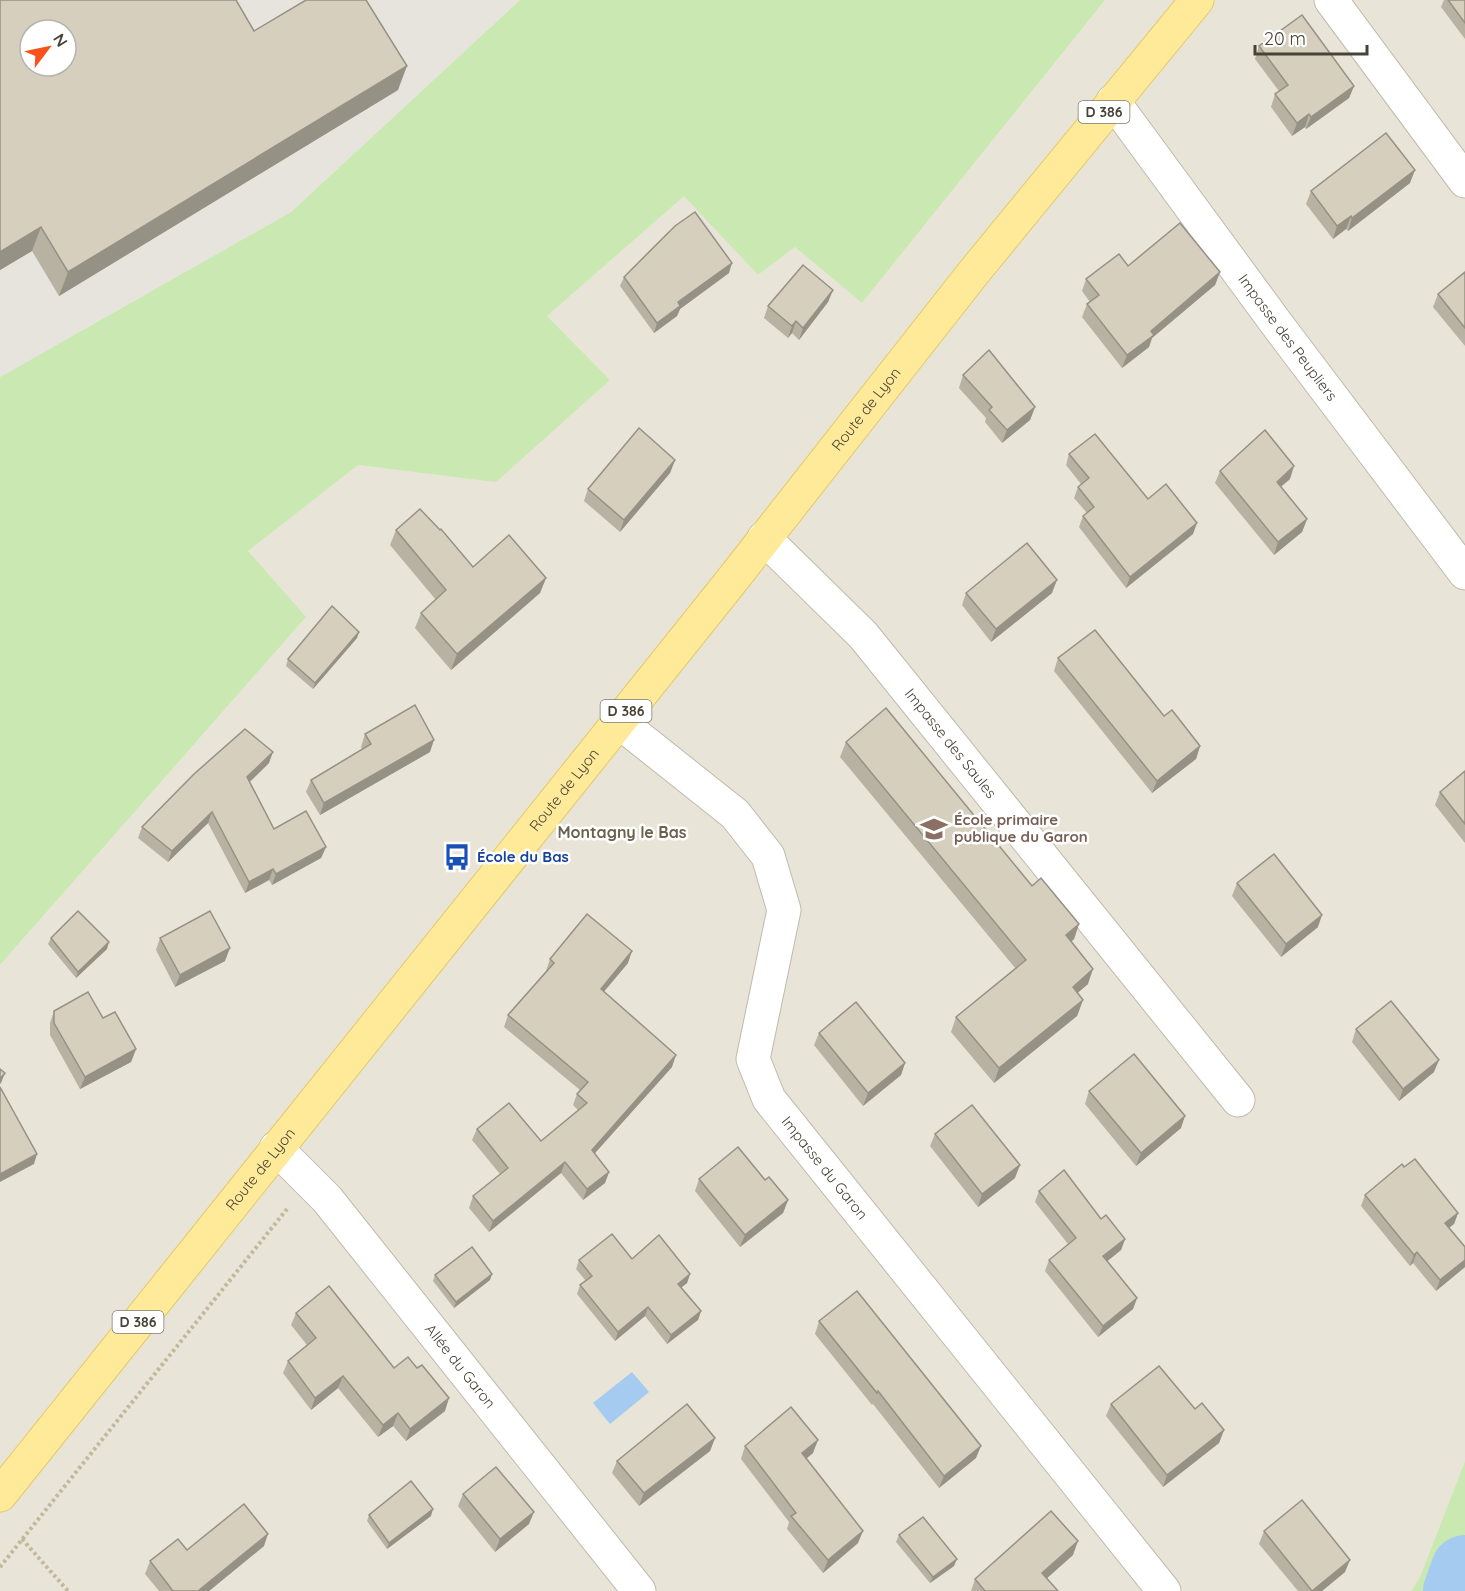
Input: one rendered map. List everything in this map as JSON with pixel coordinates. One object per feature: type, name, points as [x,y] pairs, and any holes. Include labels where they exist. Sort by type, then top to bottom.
[{"type":"main road","name":"Route de Lyon","points":[[0,1495],[974,272],[1197,0]]},
{"type":"street","points":[[1330,0],[1465,182]]},
{"type":"street","name":"Impasse des Peupliers","points":[[1113,101],[1276,323],[1465,573]]},
{"type":"street","name":"Impasse des Saules","points":[[764,538],[863,635],[1238,1100]]},
{"type":"street","name":"Impasse du Garon","points":[[618,721],[735,814],[768,856],[784,910],[753,1059],[769,1099],[1164,1591]]},
{"type":"street","name":"Allée du Garon","points":[[276,1148],[327,1199],[630,1588]]},
{"type":"path","points":[[0,1567],[309,1182]]},
{"type":"path","points":[[22,1539],[68,1591]]},
{"type":"shaded area","points":[[0,0],[520,0],[291,212],[0,377]]},
{"type":"shaded area","points":[[1105,0],[1465,0],[1465,1461],[1420,1577],[1411,1591],[0,1591],[0,965],[305,618],[248,551],[357,465],[496,481],[610,380],[547,316],[684,195],[758,275],[795,247],[862,303]]},
{"type":"green space","points":[[520,0],[1105,0],[862,303],[795,247],[758,275],[684,196],[547,316],[610,380],[496,482],[358,465],[248,551],[306,617],[0,965],[0,377],[291,212]]},
{"type":"green space","points":[[1465,1461],[1465,1591],[1411,1591],[1420,1577]]},
{"type":"water","points":[[632,1372],[649,1392],[610,1424],[593,1403]]},
{"type":"building","points":[[0,0],[236,0],[254,31],[306,0],[366,0],[407,66],[68,272],[41,227],[0,252]]},
{"type":"building","points":[[1448,0],[1465,0],[1465,23]]},
{"type":"building","points":[[1302,15],[1354,86],[1311,117],[1309,114],[1297,123],[1275,94],[1288,85],[1259,46]]},
{"type":"building","points":[[1386,133],[1415,170],[1352,218],[1351,216],[1337,226],[1311,191]]},
{"type":"building","points":[[695,212],[732,263],[678,302],[680,306],[657,323],[624,277],[675,226]]},
{"type":"building","points":[[1180,223],[1220,272],[1151,331],[1154,335],[1127,355],[1087,304],[1099,295],[1086,279],[1119,254],[1128,266]]},
{"type":"building","points":[[803,265],[833,290],[803,328],[796,321],[792,326],[768,306]]},
{"type":"building","points":[[1465,272],[1465,328],[1438,294]]},
{"type":"building","points":[[989,350],[1035,407],[1007,430],[989,410],[992,407],[963,375]]},
{"type":"building","points":[[639,428],[675,460],[624,520],[588,489]]},
{"type":"building","points":[[1265,430],[1294,466],[1277,482],[1307,519],[1278,542],[1220,471]]},
{"type":"building","points":[[1095,434],[1148,499],[1166,484],[1197,523],[1130,577],[1083,516],[1094,507],[1078,487],[1089,478],[1069,454]]},
{"type":"building","points":[[420,509],[441,529],[473,567],[509,535],[546,578],[457,654],[421,613],[446,590],[396,530]]},
{"type":"building","points":[[1027,543],[1057,580],[996,629],[966,593]]},
{"type":"building","points":[[332,606],[359,632],[315,683],[288,659]]},
{"type":"building","points":[[1095,630],[1164,716],[1172,710],[1200,746],[1157,781],[1058,658]]},
{"type":"building","points":[[415,705],[434,740],[324,803],[311,780],[371,744],[365,734]]},
{"type":"building","points":[[886,708],[1032,886],[1041,878],[1079,924],[1066,935],[1093,969],[1073,987],[1083,1000],[999,1068],[956,1017],[1026,960],[846,742]]},
{"type":"building","points":[[245,729],[273,752],[247,777],[274,829],[306,811],[326,847],[276,874],[273,869],[249,882],[212,812],[172,851],[142,827],[194,774]]},
{"type":"building","points":[[1465,771],[1465,824],[1440,792]]},
{"type":"building","points":[[1274,854],[1322,915],[1286,944],[1237,883]]},
{"type":"building","points":[[78,911],[109,942],[78,972],[51,938]]},
{"type":"building","points":[[210,911],[230,948],[180,975],[160,938]]},
{"type":"building","points":[[587,914],[632,951],[601,989],[676,1055],[592,1150],[609,1172],[587,1189],[565,1162],[493,1221],[473,1196],[508,1168],[477,1129],[509,1103],[541,1141],[587,1103],[577,1094],[588,1082],[508,1015],[554,963],[550,959]]},
{"type":"building","points":[[88,992],[103,1018],[115,1012],[136,1049],[85,1077],[54,1023],[54,1011]]},
{"type":"building","points":[[1391,1001],[1439,1060],[1403,1089],[1356,1029]]},
{"type":"building","points":[[856,1002],[905,1063],[868,1093],[819,1033]]},
{"type":"building","points":[[1134,1054],[1185,1116],[1141,1153],[1089,1091]]},
{"type":"building","points":[[0,1069],[5,1073],[0,1079]]},
{"type":"building","points":[[0,1087],[37,1154],[0,1174]]},
{"type":"building","points":[[972,1105],[1020,1165],[982,1194],[935,1134]]},
{"type":"building","points":[[738,1147],[765,1180],[769,1177],[788,1200],[745,1235],[699,1179]]},
{"type":"building","points":[[1415,1159],[1458,1213],[1445,1223],[1465,1247],[1465,1260],[1440,1280],[1417,1252],[1414,1255],[1365,1195],[1402,1164],[1404,1167]]},
{"type":"building","points":[[1064,1170],[1101,1219],[1106,1215],[1125,1239],[1103,1256],[1137,1298],[1103,1326],[1049,1260],[1076,1238],[1039,1191]]},
{"type":"building","points":[[612,1234],[632,1259],[659,1235],[690,1274],[678,1284],[701,1311],[671,1335],[648,1307],[618,1332],[580,1285],[592,1276],[579,1260]]},
{"type":"building","points":[[472,1247],[492,1274],[456,1302],[435,1275]]},
{"type":"building","points":[[329,1286],[394,1368],[408,1357],[417,1368],[422,1365],[449,1398],[410,1429],[398,1413],[383,1425],[343,1376],[315,1398],[288,1361],[316,1338],[296,1313]]},
{"type":"building","points":[[857,1291],[981,1446],[944,1476],[878,1391],[877,1393],[819,1321]]},
{"type":"building","points":[[1159,1366],[1195,1409],[1202,1403],[1224,1430],[1167,1475],[1111,1404]]},
{"type":"building","points":[[687,1404],[715,1438],[644,1493],[617,1461]]},
{"type":"building","points":[[791,1407],[818,1440],[802,1453],[863,1531],[828,1560],[791,1516],[796,1513],[745,1446]]},
{"type":"building","points":[[496,1467],[534,1512],[500,1539],[463,1494]]},
{"type":"building","points":[[411,1481],[433,1509],[389,1543],[369,1515]]},
{"type":"building","points":[[1302,1500],[1350,1560],[1312,1591],[1264,1531]]},
{"type":"building","points":[[244,1504],[268,1534],[198,1591],[173,1591],[150,1561],[178,1539],[187,1550]]},
{"type":"building","points":[[1051,1511],[1078,1541],[1042,1573],[1058,1591],[985,1591],[975,1579]]},
{"type":"building","points":[[923,1517],[957,1559],[933,1577],[899,1535]]},
{"type":"waterway","points":[[1457,1591],[1465,1569]]},
{"type":"place","name":"École primaire publique du Garon","points":[[934,829]]},
{"type":"place","name":"École du Bas","points":[[457,857]]},
{"type":"district","name":"Montagny le Bas","points":[[622,832]]}]
